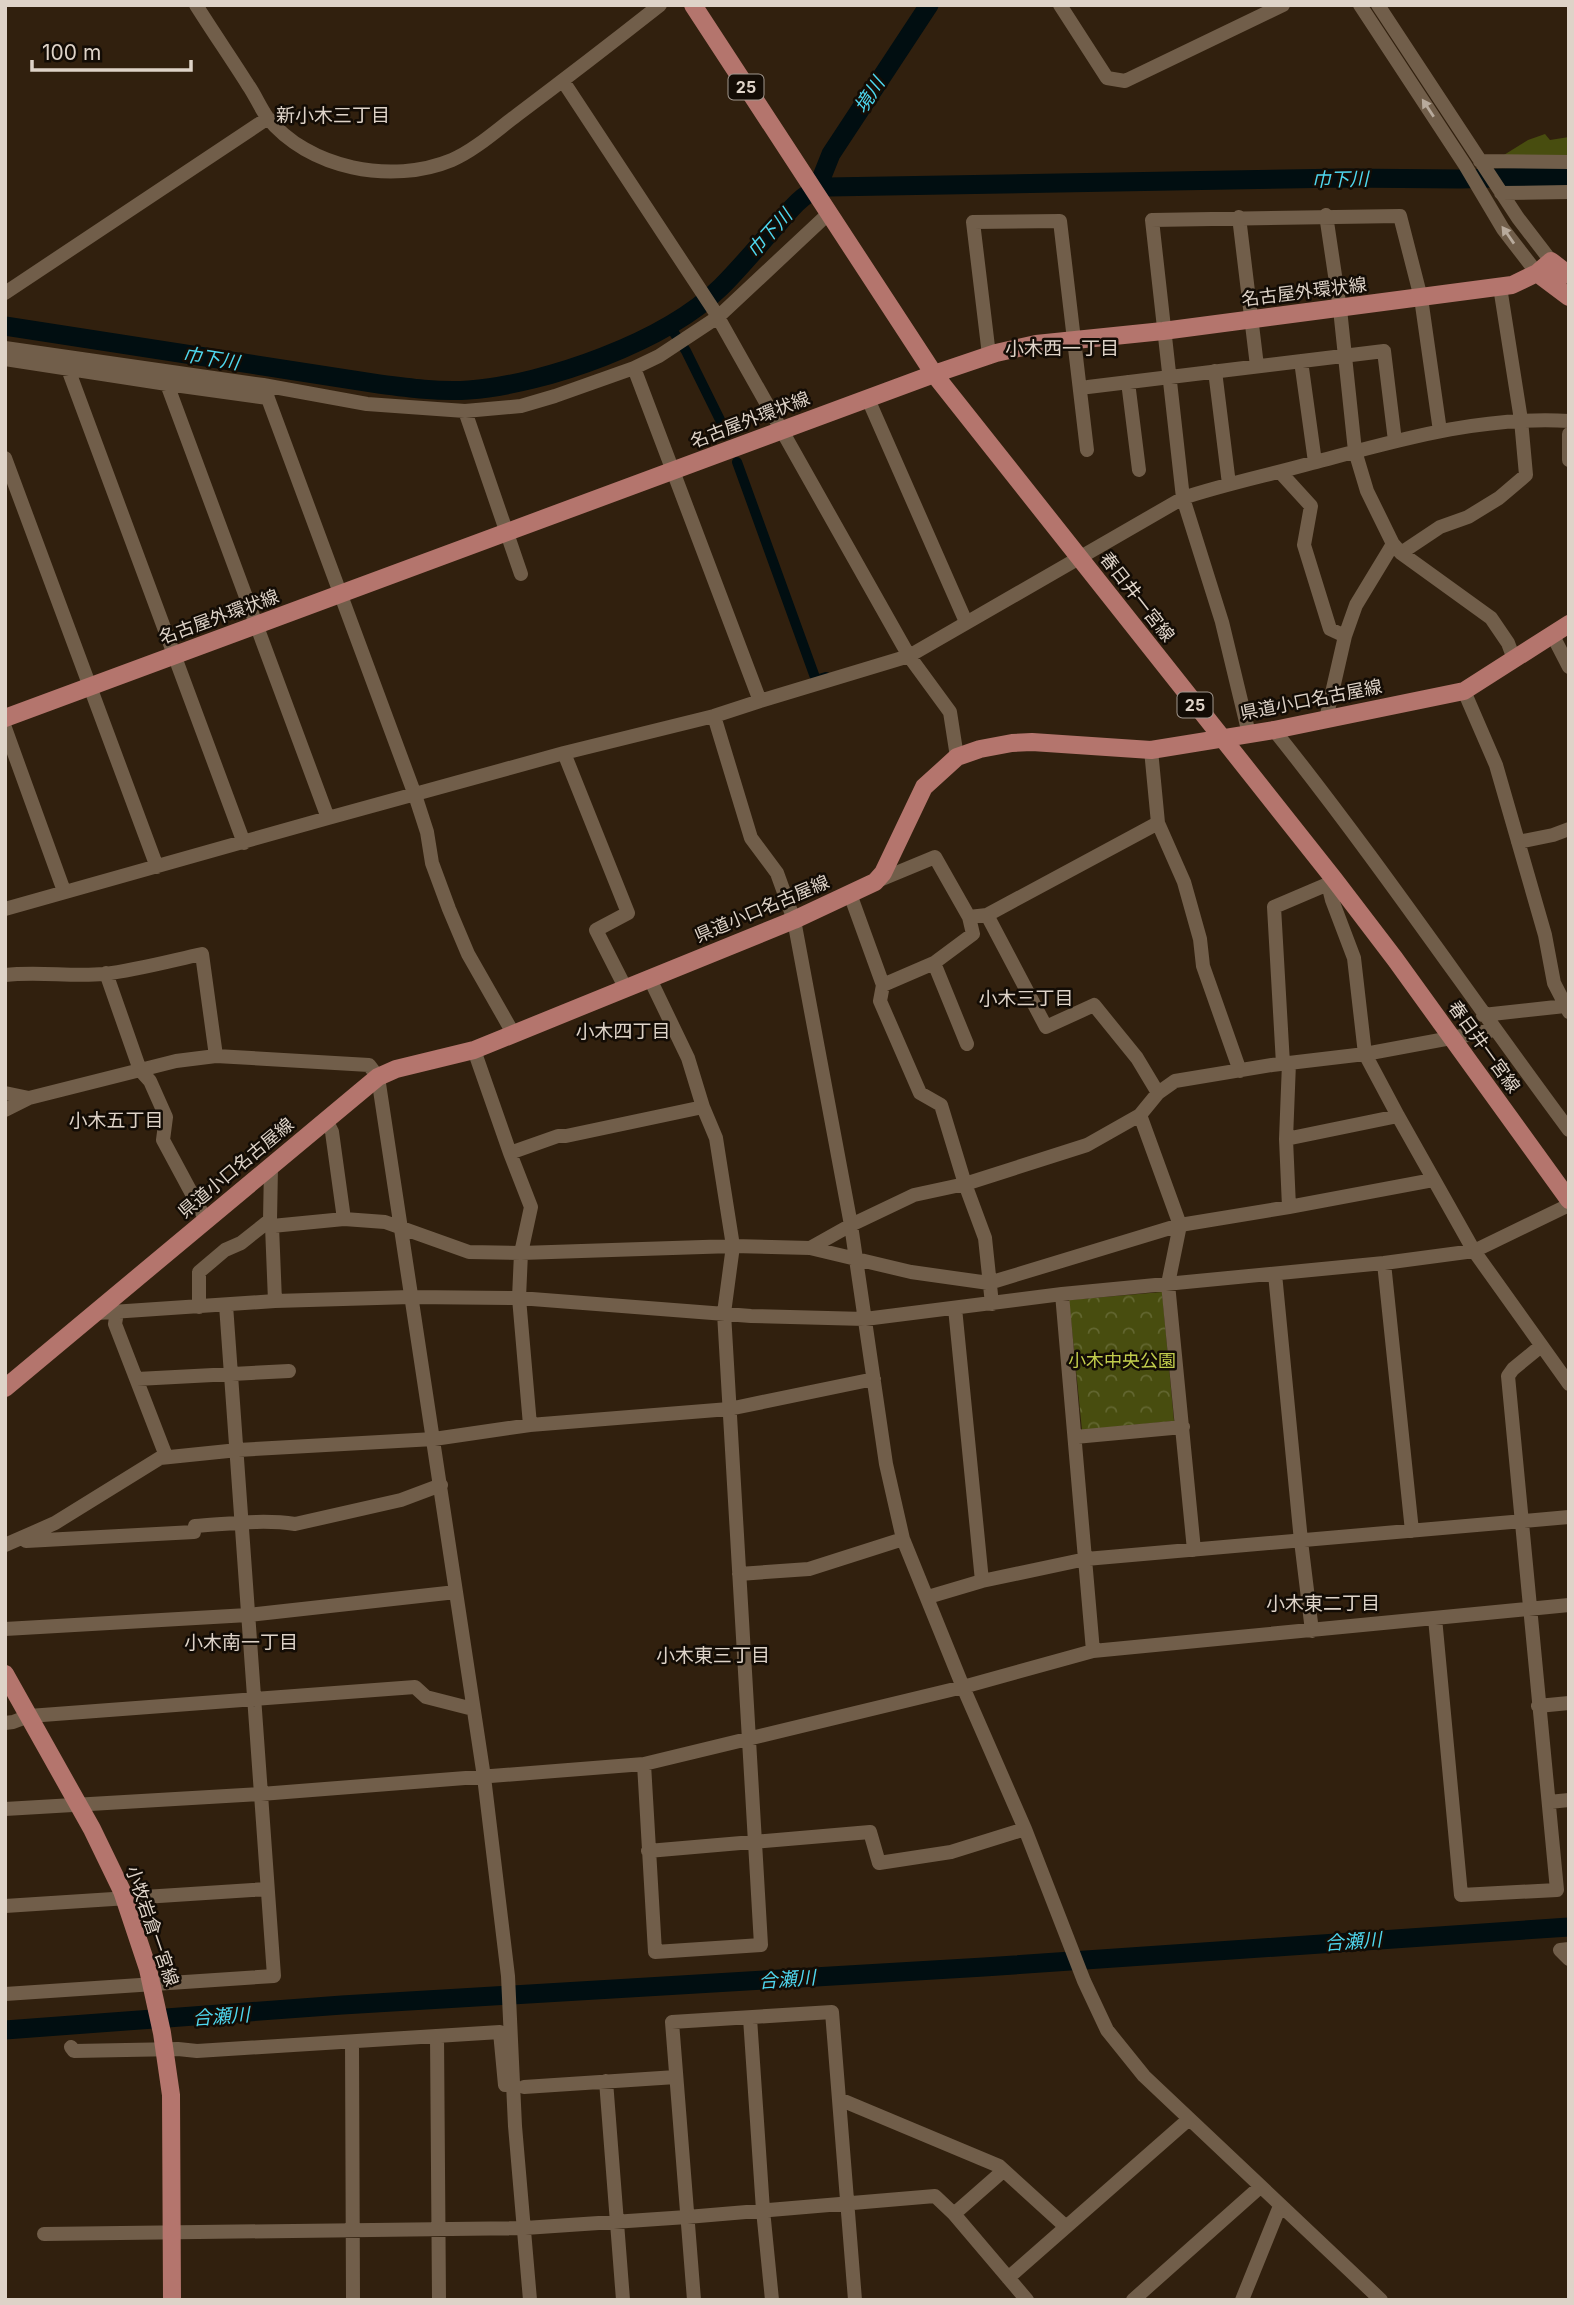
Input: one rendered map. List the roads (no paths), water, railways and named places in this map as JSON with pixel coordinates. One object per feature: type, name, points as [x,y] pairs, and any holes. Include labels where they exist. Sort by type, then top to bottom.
[{"type":"main road","name":"春日井一宮線","points":[[693,5],[934,374],[1452,1038],[1569,1202]]},
{"type":"main road","name":"名古屋外環状線","points":[[5,718],[989,355],[1037,344],[1163,331],[1512,285],[1537,273],[1551,261]]},
{"type":"main road","points":[[1551,261],[1569,275]]},
{"type":"main road","points":[[1537,273],[1569,297]]},
{"type":"main road","name":"県道小口名古屋線","points":[[5,1388],[377,1077],[396,1069],[474,1050],[794,920],[875,882],[883,873],[924,787],[957,757],[979,748],[1012,743],[1151,750],[1274,730],[1464,691],[1569,624]]},
{"type":"main road","name":"小牧岩倉一宮線","points":[[5,1674],[92,1829],[122,1891],[148,1969],[162,2033],[171,2095],[172,2300]]},
{"type":"street","points":[[196,5],[268,117],[293,141],[314,154],[364,170],[420,170],[461,155],[563,81],[660,5]]},
{"type":"street","points":[[1060,5],[1107,78],[1125,81],[1283,5]]},
{"type":"street","points":[[1360,5],[1473,163],[1501,193],[1551,261]]},
{"type":"street","points":[[1378,5],[1473,163],[1484,195],[1503,229],[1537,273]]},
{"type":"street","points":[[563,81],[717,314],[909,656],[950,712],[957,757]]},
{"type":"street","points":[[5,293],[268,117]]},
{"type":"street","points":[[1473,163],[1569,162]]},
{"type":"street","points":[[1501,193],[1569,191]]},
{"type":"street","points":[[5,359],[68,363],[367,404],[465,411],[521,406],[634,368],[659,356],[717,314],[826,211]]},
{"type":"street","points":[[1326,215],[1340,309],[1355,451],[1367,491],[1397,549],[1491,618],[1508,643],[1514,659]]},
{"type":"street","points":[[1249,734],[1222,622],[1183,498],[1152,219],[1400,216],[1422,298],[1440,432]]},
{"type":"street","points":[[1239,217],[1257,366]]},
{"type":"street","points":[[989,355],[973,222],[1060,221],[1087,450]]},
{"type":"street","points":[[1326,719],[1345,636],[1356,605],[1397,549],[1440,527],[1468,517],[1499,498],[1526,475],[1521,420],[1500,287]]},
{"type":"street","points":[[5,348],[166,384],[265,392]]},
{"type":"street","points":[[1088,387],[1384,351],[1395,441]]},
{"type":"street","points":[[1301,361],[1315,463]]},
{"type":"street","points":[[68,363],[244,843]]},
{"type":"street","points":[[634,368],[760,701]]},
{"type":"street","points":[[1215,371],[1229,484]]},
{"type":"street","points":[[1128,382],[1139,470]]},
{"type":"street","points":[[166,384],[328,818]]},
{"type":"street","points":[[265,392],[415,795],[427,832],[432,863],[449,909],[468,954],[513,1033]]},
{"type":"street","points":[[868,399],[966,622]]},
{"type":"street","points":[[465,411],[521,573]]},
{"type":"street","points":[[5,909],[564,753],[713,716],[909,656],[1183,498],[1355,451],[1440,432],[1507,420],[1569,421]]},
{"type":"street","points":[[1569,435],[1569,460]]},
{"type":"street","points":[[5,458],[157,867]]},
{"type":"street","points":[[1280,472],[1311,506],[1304,545],[1330,629],[1345,636]]},
{"type":"street","points":[[1552,634],[1569,667]]},
{"type":"street","points":[[1464,691],[1496,765],[1545,935],[1554,983],[1566,1005],[1483,1015]]},
{"type":"street","points":[[713,716],[748,831],[777,873],[794,920],[851,1225],[886,1464],[903,1539],[1025,1829],[1084,1981],[1107,2029],[1127,2057],[1381,2300]]},
{"type":"street","points":[[5,728],[64,891]]},
{"type":"street","points":[[1274,730],[1318,785],[1569,1130]]},
{"type":"street","points":[[1151,750],[1158,823],[1184,882],[1200,939],[1203,966],[1240,1071]]},
{"type":"street","points":[[564,753],[628,913],[596,930],[626,989]]},
{"type":"street","points":[[969,918],[987,915],[1158,823]]},
{"type":"street","points":[[1518,842],[1569,829]]},
{"type":"street","points":[[875,882],[935,856],[969,918],[974,934],[934,962],[883,985]]},
{"type":"street","points":[[1289,1207],[1286,1064],[1274,907],[1331,882],[1332,900],[1354,958],[1365,1054],[1474,1251],[1569,1384]]},
{"type":"street","points":[[850,894],[883,985],[880,1001],[920,1093],[941,1105],[985,1238],[992,1304]]},
{"type":"street","points":[[987,915],[1046,1027],[1094,1005],[1137,1058],[1158,1093]]},
{"type":"street","points":[[5,975],[45,972],[68,975],[106,974],[202,954],[216,1056]]},
{"type":"street","points":[[934,962],[967,1044]]},
{"type":"street","points":[[106,974],[140,1070],[150,1082],[166,1117],[163,1140],[206,1220]]},
{"type":"street","points":[[644,1764],[655,1952],[761,1945],[724,1313],[733,1247],[716,1138],[688,1058],[650,979]]},
{"type":"street","points":[[810,1248],[914,1195],[965,1184],[1087,1145],[1140,1115],[1158,1093],[1175,1081],[1365,1054],[1494,1030]]},
{"type":"street","points":[[474,1050],[531,1208],[521,1253],[519,1298],[530,1425]]},
{"type":"street","points":[[5,1111],[29,1098],[176,1061],[216,1056],[369,1065],[377,1077],[484,1777],[508,1976],[515,2126],[530,2300]]},
{"type":"street","points":[[5,1093],[29,1098]]},
{"type":"street","points":[[510,1153],[558,1136],[703,1107]]},
{"type":"street","points":[[1140,1115],[1180,1225],[1168,1284],[1194,1550]]},
{"type":"street","points":[[1286,1139],[1398,1116]]},
{"type":"street","points":[[326,1120],[332,1132],[344,1219]]},
{"type":"street","points":[[271,1167],[275,1301]]},
{"type":"street","points":[[199,1307],[199,1272],[225,1250],[271,1223],[344,1219],[385,1222],[469,1252],[810,1248],[911,1272],[989,1283],[1180,1225],[1433,1180]]},
{"type":"street","points":[[97,1312],[275,1301],[411,1297],[519,1298],[751,1316],[866,1319],[1062,1294],[1384,1263],[1474,1251],[1569,1202]]},
{"type":"street","points":[[1384,1263],[1412,1531]]},
{"type":"street","points":[[1275,1274],[1312,1631]]},
{"type":"street","points":[[1062,1294],[1093,1651]]},
{"type":"street","points":[[5,1994],[201,1983],[274,1976],[226,1305]]},
{"type":"street","points":[[954,1308],[982,1581]]},
{"type":"street","points":[[117,1312],[115,1324],[166,1456]]},
{"type":"street","points":[[1435,1618],[1461,1895],[1557,1890],[1508,1376],[1541,1346]]},
{"type":"street","points":[[137,1380],[289,1371]]},
{"type":"street","points":[[11,1543],[55,1523],[166,1456],[434,1439],[530,1425],[729,1409],[874,1379]]},
{"type":"street","points":[[1075,1437],[1183,1427]]},
{"type":"street","points":[[11,1543],[194,1532],[195,1526],[243,1522],[278,1521],[295,1524],[401,1500],[441,1485]]},
{"type":"street","points":[[928,1597],[982,1581],[1086,1559],[1569,1517]]},
{"type":"street","points":[[739,1574],[808,1569],[903,1539]]},
{"type":"street","points":[[5,1629],[248,1615],[456,1592]]},
{"type":"street","points":[[5,1809],[261,1794],[644,1764],[963,1687],[1093,1651],[1569,1605]]},
{"type":"street","points":[[5,1723],[29,1716],[415,1687],[426,1698],[473,1709]]},
{"type":"street","points":[[1538,1706],[1569,1703]]},
{"type":"street","points":[[1549,1802],[1569,1800]]},
{"type":"street","points":[[649,1851],[870,1832],[880,1863],[951,1852],[1025,1829]]},
{"type":"street","points":[[5,1906],[267,1889]]},
{"type":"street","points":[[1569,1949],[1560,1950],[1569,1959]]},
{"type":"street","points":[[694,2300],[671,2022],[832,2012],[855,2300]]},
{"type":"street","points":[[750,2018],[772,2300]]},
{"type":"street","points":[[71,2047],[74,2051],[197,2051],[500,2032],[509,2121],[515,2126]]},
{"type":"street","points":[[437,2036],[439,2300]]},
{"type":"street","points":[[352,2042],[353,2300]]},
{"type":"street","points":[[524,2087],[676,2077]]},
{"type":"street","points":[[606,2081],[623,2300]]},
{"type":"street","points":[[839,2099],[999,2166],[1065,2226]]},
{"type":"street","points":[[1008,2278],[1189,2119]]},
{"type":"street","points":[[954,2214],[1003,2171]]},
{"type":"street","points":[[1133,2300],[1261,2187]]},
{"type":"street","points":[[44,2234],[525,2228],[935,2196],[954,2214],[1027,2300]]},
{"type":"street","points":[[1242,2300],[1280,2206]]},
{"type":"waterway","name":"境川","points":[[817,189],[831,154],[929,5]]},
{"type":"waterway","name":"巾下川","points":[[5,326],[379,384],[435,390],[469,390],[500,386],[568,369],[603,357],[669,325],[721,287],[796,204],[822,188],[1569,176]]},
{"type":"waterway","points":[[669,325],[686,351],[727,434]]},
{"type":"waterway","points":[[737,462],[816,680],[826,677]]},
{"type":"waterway","name":"合瀬川","points":[[5,2030],[342,2005],[984,1967],[1569,1927]]},
{"type":"district","name":"新小木三丁目","points":[[333,115]]},
{"type":"district","name":"小木西一丁目","points":[[1062,348]]},
{"type":"district","name":"小木三丁目","points":[[1026,998]]},
{"type":"district","name":"小木四丁目","points":[[623,1031]]},
{"type":"district","name":"小木五丁目","points":[[116,1120]]},
{"type":"district","name":"小木東二丁目","points":[[1323,1603]]},
{"type":"district","name":"小木南一丁目","points":[[241,1642]]},
{"type":"district","name":"小木東三丁目","points":[[713,1655]]},
{"type":"park label","name":"小木中央公園","points":[[1122,1361]]}]
